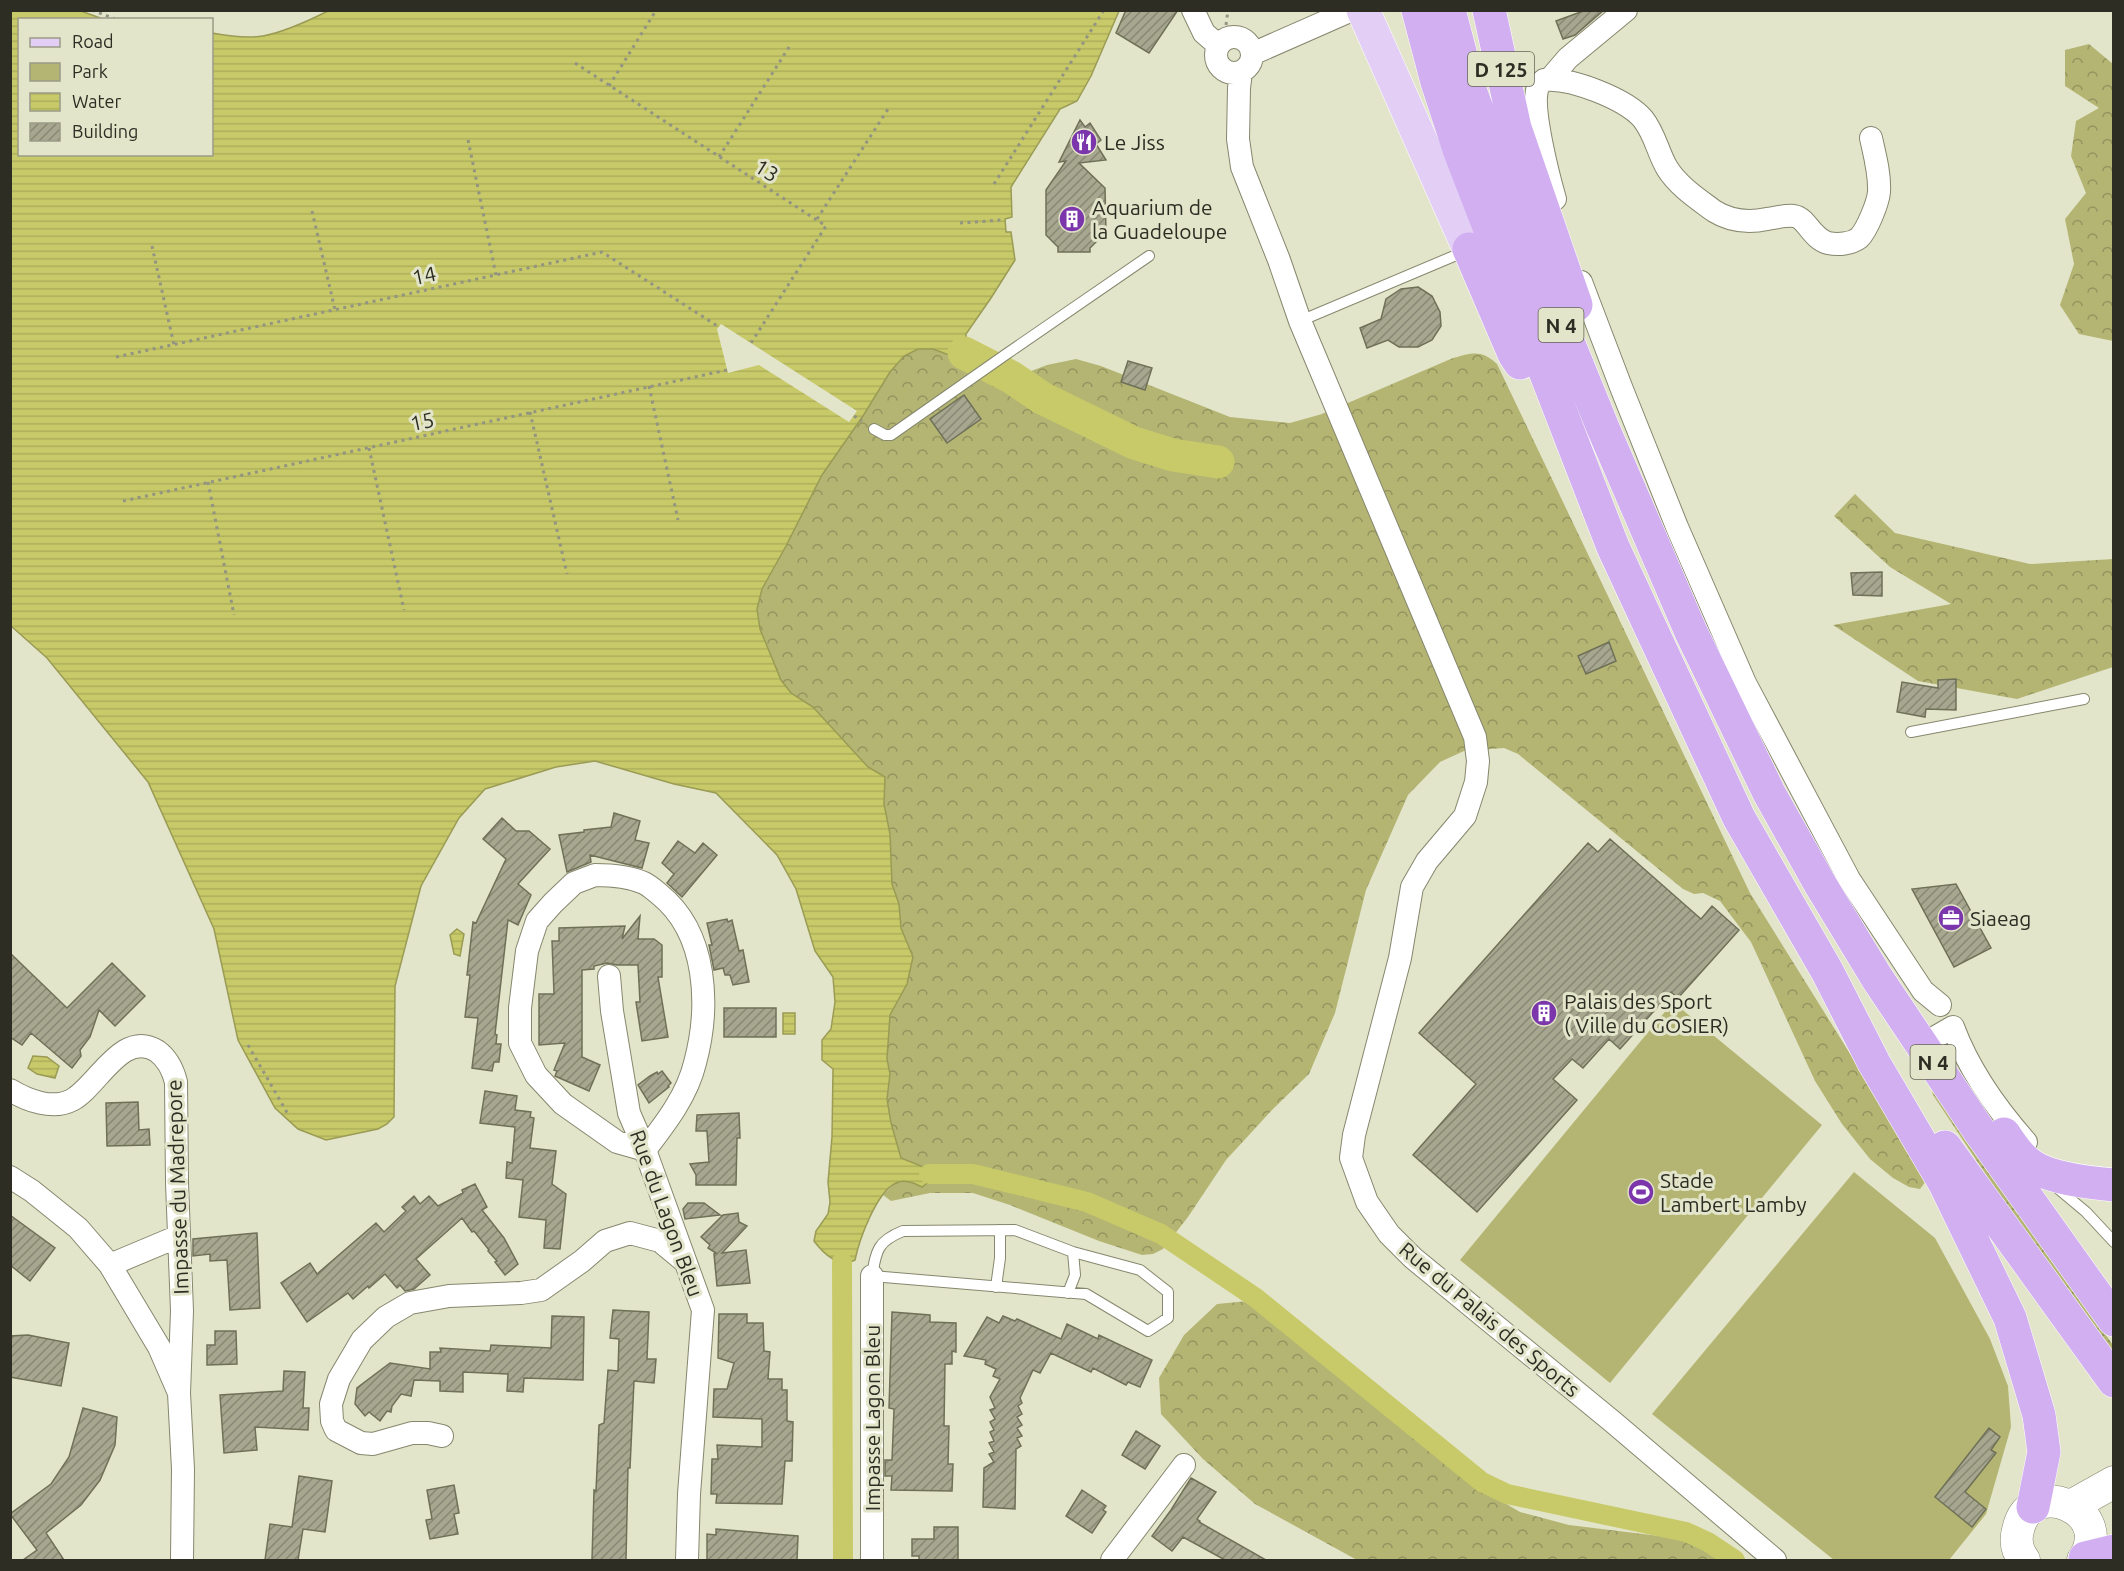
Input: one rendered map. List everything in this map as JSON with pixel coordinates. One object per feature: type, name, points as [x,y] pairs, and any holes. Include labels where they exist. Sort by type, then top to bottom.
[{"type":"highway","name":"N 4","points":[[1418,10],[1437,82],[1460,152],[1613,547],[1739,818],[1827,971],[1949,1154],[2114,1381]]},
{"type":"highway","name":"N 4","points":[[1449,10],[1470,90],[1514,209],[1608,439],[1691,632],[1769,793],[1820,884],[1877,978],[1980,1132],[2114,1320]]},
{"type":"highway","name":"D 125","points":[[1489,10],[1515,128],[1656,524],[1691,632]]},
{"type":"highway","points":[[1469,249],[1514,354],[1568,433]]},
{"type":"highway","points":[[1769,793],[1934,1038],[2019,1156],[2033,1167],[2080,1182],[2114,1184]]},
{"type":"highway","points":[[1827,971],[1874,1063],[1945,1184],[2010,1318],[2039,1415],[2044,1452],[2033,1507]]},
{"type":"main road","points":[[1363,10],[1469,249]]},
{"type":"street","points":[[1193,10],[1204,33],[1218,45],[1215,55],[1218,65],[1231,74],[1246,63],[1352,10]]},
{"type":"street","points":[[1550,79],[1575,52],[1626,10]]},
{"type":"street","name":"Rue du Palais des Sports","points":[[1246,63],[1239,88],[1238,139],[1241,160],[1300,321],[1475,737],[1478,761],[1476,782],[1465,816],[1427,861],[1412,887],[1400,958],[1354,1135],[1351,1158],[1367,1202],[1389,1234],[1438,1280],[1613,1422],[1775,1560]]},
{"type":"street","points":[[1871,138],[1877,166],[1879,193],[1874,213],[1859,237],[1846,244],[1828,243],[1813,235],[1802,219],[1795,216],[1761,221],[1736,221],[1716,212],[1679,183],[1667,168],[1643,120],[1624,102],[1596,91],[1550,79],[1544,80],[1537,88],[1543,155],[1566,241],[1677,527],[1745,683],[1849,879],[1923,991],[1940,1005]]},
{"type":"street","points":[[595,875],[621,875],[646,884],[670,903],[691,933],[702,977],[703,1017],[695,1065],[666,1124],[645,1150],[616,1142],[563,1104],[536,1075],[520,1043],[520,1008],[527,951],[537,921],[574,883],[595,875]]},
{"type":"street","name":"Rue du Lagon Bleu","points":[[609,976],[612,1011],[629,1113],[645,1150],[703,1310],[689,1494],[687,1560]]},
{"type":"street","points":[[1934,1038],[1953,1027],[1964,1055],[1986,1092],[2028,1145],[2045,1157],[2069,1168],[2114,1184]]},
{"type":"street","name":"Impasse du Madrepore","points":[[10,1090],[33,1101],[54,1105],[71,1101],[85,1091],[116,1058],[129,1048],[151,1047],[163,1055],[173,1069],[176,1082],[182,1311],[179,1393],[183,1469],[182,1560]]},
{"type":"street","points":[[10,1177],[32,1191],[78,1228],[110,1266],[159,1347],[179,1393]]},
{"type":"street","points":[[442,1436],[412,1433],[373,1444],[361,1443],[336,1430],[332,1421],[331,1404],[339,1379],[362,1340],[386,1317],[410,1303],[450,1296],[541,1290],[582,1261],[605,1241],[630,1233],[660,1241],[684,1261]]},
{"type":"street","points":[[110,1266],[179,1236]]},
{"type":"street","name":"Impasse Lagon Bleu","points":[[872,1276],[872,1560]]},
{"type":"street","points":[[1112,1560],[1184,1465]]},
{"type":"street","points":[[2088,1540],[2114,1482]]},
{"type":"street","points":[[2088,1540],[2114,1491]]},
{"type":"street","points":[[2015,1556],[2016,1535],[2025,1514],[2033,1507],[2052,1501],[2088,1540]]},
{"type":"lane","points":[[1300,321],[1469,249]]},
{"type":"lane","points":[[874,429],[885,435],[891,435],[1149,256]]},
{"type":"lane","points":[[1911,732],[2084,699]]},
{"type":"lane","points":[[2033,1167],[2086,1212],[2114,1242]]},
{"type":"lane","points":[[996,1287],[1000,1258],[1000,1230]]},
{"type":"lane","points":[[1015,1230],[1073,1252],[1140,1270],[1168,1292],[1168,1318],[1148,1331],[1086,1294],[872,1276],[876,1252],[887,1238],[903,1231],[1015,1230]]},
{"type":"lane","points":[[1068,1293],[1075,1275],[1073,1252]]},
{"type":"path","points":[[92,10],[111,18]]},
{"type":"path","points":[[994,184],[1104,10]]},
{"type":"path","points":[[609,86],[655,12]]},
{"type":"path","points":[[719,157],[790,44]]},
{"type":"path","name":"13","points":[[575,63],[817,219]]},
{"type":"path","points":[[751,343],[826,226],[817,219],[890,106]]},
{"type":"path","points":[[468,140],[496,275]]},
{"type":"path","points":[[312,211],[335,310]]},
{"type":"path","points":[[960,223],[1002,220]]},
{"type":"path","points":[[152,246],[174,345]]},
{"type":"path","name":"14","points":[[116,357],[602,252],[719,327]]},
{"type":"path","name":"15","points":[[123,501],[727,370]]},
{"type":"path","points":[[649,386],[678,520]]},
{"type":"path","points":[[530,412],[567,574]]},
{"type":"path","points":[[369,448],[404,610]]},
{"type":"path","points":[[208,482],[234,615]]},
{"type":"path","points":[[248,1045],[289,1116]]},
{"type":"green space","points":[[2089,44],[2113,64],[2113,341],[2079,334],[2060,305],[2074,264],[2065,219],[2086,193],[2071,156],[2076,121],[2099,108],[2065,86],[2065,50]]},
{"type":"green space","points":[[918,349],[933,349],[950,355],[994,380],[1007,380],[1047,365],[1076,359],[1101,366],[1230,417],[1290,423],[1322,414],[1453,358],[1481,354],[1497,364],[1750,893],[1877,1097],[1926,1181],[1920,1189],[1909,1187],[1893,1178],[1870,1159],[1842,1124],[1815,1081],[1751,942],[1720,901],[1703,893],[1694,894],[1683,889],[1518,754],[1504,748],[1464,751],[1440,762],[1408,795],[1366,890],[1335,1013],[1309,1074],[1226,1160],[1188,1217],[1163,1249],[1153,1254],[1142,1255],[973,1193],[930,1193],[891,1201],[883,1195],[895,1183],[909,1181],[926,1168],[901,1158],[887,1099],[890,1074],[887,1059],[890,1015],[907,984],[913,957],[901,928],[899,904],[892,884],[890,834],[884,804],[885,777],[868,767],[813,707],[791,693],[781,680],[760,629],[757,609],[762,589],[822,475],[890,372],[904,356]]},
{"type":"green space","points":[[1855,494],[1895,533],[2030,564],[2113,559],[2113,667],[2017,699],[1918,681],[1833,625],[1951,604],[1890,567],[1834,516]]},
{"type":"green space","name":"Stade Lambert Lamby","points":[[1673,1002],[1822,1125],[1610,1383],[1460,1260]]},
{"type":"green space","points":[[1931,1086],[2113,1345],[2113,1360],[2046,1265],[1933,1095]]},
{"type":"green space","points":[[1854,1172],[1935,1238],[1990,1339],[2008,1386],[2011,1427],[1986,1514],[1949,1560],[1834,1560],[1652,1414]]},
{"type":"green space","points":[[1248,1301],[1272,1313],[1491,1495],[1520,1512],[1569,1525],[1684,1539],[1721,1560],[1357,1560],[1255,1504],[1203,1459],[1161,1414],[1159,1378],[1184,1335],[1217,1304]]},
{"type":"water","points":[[11,11],[81,11],[100,18],[18,18],[18,156],[213,156],[213,33],[244,37],[263,36],[288,29],[328,11],[1119,11],[1091,76],[1077,101],[1060,109],[1011,187],[1012,217],[1005,219],[1006,232],[1011,232],[1015,260],[966,334],[966,342],[970,347],[957,358],[933,349],[918,349],[904,356],[890,372],[822,475],[762,589],[757,609],[760,629],[781,680],[791,693],[813,707],[868,767],[885,777],[884,804],[890,834],[892,884],[899,904],[901,928],[913,957],[907,984],[890,1015],[887,1059],[890,1074],[887,1099],[901,1158],[926,1168],[930,1181],[922,1187],[903,1181],[889,1188],[875,1206],[860,1241],[855,1260],[843,1263],[837,1261],[827,1255],[814,1241],[816,1231],[828,1214],[830,1202],[828,1182],[832,1137],[833,1069],[822,1060],[822,1040],[831,1029],[835,1002],[833,977],[815,951],[796,889],[777,855],[716,793],[674,784],[595,761],[556,767],[485,789],[459,818],[421,886],[395,986],[394,1117],[378,1129],[326,1140],[298,1129],[275,1108],[238,1040],[214,929],[148,782],[47,658],[11,626]]},
{"type":"water","points":[[457,929],[464,934],[460,956],[454,954],[450,935]]},
{"type":"water","points":[[783,1013],[795,1013],[795,1034],[783,1034]]},
{"type":"water","points":[[33,1056],[47,1057],[59,1066],[55,1078],[37,1074],[28,1068]]},
{"type":"pier","points":[[721,324],[857,411],[849,422],[759,365],[728,373],[717,329]]},
{"type":"building","points":[[1126,10],[1178,10],[1149,53],[1116,33]]},
{"type":"building","points":[[1586,10],[1604,10],[1575,35],[1563,39],[1556,21]]},
{"type":"building","points":[[1080,120],[1085,127],[1090,123],[1101,140],[1096,144],[1106,160],[1079,163],[1105,188],[1106,232],[1090,248],[1090,252],[1058,252],[1058,247],[1046,235],[1046,190],[1066,161],[1059,162]]},
{"type":"building","points":[[1418,287],[1432,296],[1440,312],[1441,326],[1432,340],[1418,347],[1399,347],[1388,340],[1367,348],[1360,328],[1381,319],[1386,299],[1401,289]]},
{"type":"building","points":[[1128,361],[1152,368],[1145,390],[1121,382]]},
{"type":"building","points":[[964,395],[981,419],[947,443],[930,419]]},
{"type":"building","points":[[1882,572],[1882,596],[1853,595],[1851,573]]},
{"type":"building","points":[[1609,642],[1616,661],[1586,674],[1578,656]]},
{"type":"building","points":[[1956,679],[1956,710],[1926,709],[1925,717],[1897,712],[1902,682],[1938,688],[1938,680]]},
{"type":"building","points":[[614,813],[640,821],[635,840],[649,843],[642,868],[590,855],[591,862],[567,872],[559,835],[611,827]]},
{"type":"building","points":[[502,818],[516,831],[529,831],[550,849],[518,884],[531,895],[518,925],[508,920],[495,1034],[497,1035],[496,1044],[501,1044],[499,1062],[494,1062],[492,1071],[472,1068],[478,1018],[465,1017],[473,922],[476,923],[506,859],[483,839]]},
{"type":"building","name":"Palais des Sport ( Ville du GOSIER)","points":[[1610,839],[1701,919],[1712,906],[1739,930],[1678,998],[1671,992],[1620,1049],[1609,1039],[1583,1068],[1572,1059],[1553,1079],[1577,1100],[1477,1212],[1413,1155],[1476,1084],[1419,1033],[1588,843],[1598,852]]},
{"type":"building","points":[[678,841],[695,853],[703,843],[717,855],[682,897],[667,883],[674,874],[662,863]]},
{"type":"building","name":"Siaeag","points":[[1956,884],[1991,948],[1954,967],[1912,889]]},
{"type":"building","points":[[640,916],[638,939],[654,939],[662,945],[662,977],[658,977],[668,1037],[642,1041],[636,1002],[640,1002],[638,965],[607,963],[594,966],[594,969],[582,970],[582,1057],[600,1065],[589,1091],[555,1076],[557,1071],[554,1070],[565,1043],[539,1045],[539,994],[554,994],[552,941],[559,941],[559,928],[625,926],[622,939]]},
{"type":"building","points":[[727,919],[728,922],[732,920],[739,951],[743,950],[749,982],[733,985],[730,975],[725,975],[723,968],[714,970],[707,923]]},
{"type":"building","points":[[10,953],[67,1008],[112,963],[145,996],[115,1026],[99,1010],[90,1037],[80,1050],[81,1056],[72,1068],[31,1033],[22,1045],[10,1037]]},
{"type":"building","points":[[724,1008],[776,1008],[776,1037],[724,1037]]},
{"type":"building","points":[[662,1071],[671,1083],[649,1103],[638,1085]]},
{"type":"building","points":[[485,1091],[517,1096],[515,1110],[531,1112],[530,1117],[534,1118],[530,1148],[556,1151],[552,1184],[566,1194],[560,1249],[544,1248],[546,1220],[519,1217],[523,1180],[506,1178],[507,1162],[512,1163],[515,1127],[480,1123]]},
{"type":"building","points":[[138,1102],[139,1130],[149,1129],[150,1145],[107,1146],[106,1103]]},
{"type":"building","points":[[739,1113],[740,1138],[737,1138],[736,1185],[696,1185],[696,1175],[690,1164],[709,1162],[707,1131],[696,1131],[697,1115]]},
{"type":"building","points":[[475,1184],[487,1207],[482,1210],[504,1238],[518,1264],[505,1275],[489,1250],[462,1218],[416,1259],[430,1275],[414,1289],[405,1291],[400,1285],[397,1288],[385,1274],[353,1299],[348,1293],[307,1322],[281,1283],[310,1263],[317,1274],[376,1223],[384,1232],[406,1211],[402,1207],[414,1196],[420,1204],[429,1196],[438,1206]]},
{"type":"building","points":[[688,1203],[704,1203],[720,1215],[685,1219],[683,1209]]},
{"type":"building","points":[[738,1213],[739,1222],[747,1226],[722,1253],[746,1250],[750,1283],[717,1286],[714,1254],[716,1253],[708,1248],[710,1245],[701,1237],[723,1215]]},
{"type":"building","points":[[10,1215],[55,1248],[30,1281],[10,1265]]},
{"type":"building","points":[[257,1233],[260,1308],[230,1310],[227,1260],[210,1261],[210,1254],[193,1256],[193,1239]]},
{"type":"building","points":[[613,1310],[649,1312],[647,1359],[656,1359],[654,1383],[634,1381],[630,1468],[628,1468],[626,1560],[592,1560],[599,1425],[604,1423],[608,1370],[618,1371],[619,1339],[610,1338]]},
{"type":"building","points":[[892,1312],[930,1315],[930,1322],[956,1323],[956,1352],[952,1351],[952,1364],[945,1364],[944,1426],[949,1426],[948,1464],[953,1464],[952,1491],[891,1490],[892,1476],[885,1476],[885,1460],[892,1460],[894,1409],[889,1408]]},
{"type":"building","points":[[719,1314],[747,1314],[747,1323],[763,1323],[764,1351],[770,1352],[768,1379],[782,1379],[782,1390],[787,1390],[787,1421],[793,1422],[792,1461],[785,1461],[782,1504],[716,1503],[717,1494],[711,1494],[712,1459],[718,1459],[717,1445],[762,1447],[762,1419],[713,1417],[714,1389],[727,1389],[734,1363],[718,1358]]},
{"type":"building","points":[[552,1316],[584,1317],[583,1380],[524,1378],[523,1392],[507,1391],[508,1374],[463,1372],[463,1392],[440,1391],[440,1381],[414,1380],[411,1396],[401,1394],[392,1406],[391,1412],[387,1411],[380,1421],[369,1412],[365,1416],[355,1404],[357,1388],[390,1363],[430,1369],[430,1352],[441,1352],[440,1348],[490,1351],[491,1345],[551,1348]]},
{"type":"building","points":[[1003,1316],[1015,1321],[1017,1319],[1061,1339],[1067,1324],[1098,1339],[1099,1335],[1152,1360],[1140,1387],[1128,1382],[1126,1385],[1093,1368],[1091,1372],[1051,1353],[1040,1373],[1033,1370],[1020,1398],[1022,1403],[1018,1406],[1022,1414],[1017,1417],[1022,1425],[1017,1428],[1022,1436],[1017,1438],[1021,1446],[1016,1449],[1015,1509],[983,1507],[984,1468],[994,1462],[989,1454],[994,1452],[989,1443],[994,1441],[990,1432],[994,1430],[990,1422],[995,1419],[990,1410],[995,1408],[990,1397],[1000,1379],[993,1376],[996,1369],[985,1364],[986,1360],[964,1356],[987,1317],[999,1323]]},
{"type":"building","points":[[215,1331],[236,1331],[237,1364],[207,1365],[207,1345],[215,1345]]},
{"type":"building","points":[[28,1335],[69,1343],[61,1386],[10,1377],[10,1336]]},
{"type":"building","points":[[284,1371],[305,1372],[303,1408],[309,1408],[308,1430],[255,1427],[257,1450],[224,1453],[220,1395],[283,1391]]},
{"type":"building","points":[[83,1408],[117,1417],[115,1445],[100,1480],[81,1505],[46,1533],[64,1560],[23,1560],[37,1550],[10,1514],[51,1484],[69,1457]]},
{"type":"building","points":[[1989,1428],[2000,1437],[1991,1450],[1996,1453],[1965,1492],[1986,1509],[1972,1527],[1935,1497]]},
{"type":"building","points":[[1136,1431],[1160,1446],[1145,1469],[1122,1455]]},
{"type":"building","points":[[299,1476],[332,1481],[325,1532],[303,1529],[298,1560],[265,1560],[270,1524],[292,1527]]},
{"type":"building","points":[[1191,1478],[1216,1492],[1197,1519],[1199,1522],[1266,1560],[1225,1560],[1183,1537],[1172,1551],[1152,1536]]},
{"type":"building","points":[[454,1485],[459,1513],[454,1514],[458,1534],[430,1539],[426,1520],[432,1519],[427,1490]]},
{"type":"building","points":[[1082,1490],[1106,1506],[1103,1510],[1106,1512],[1092,1533],[1066,1516]]},
{"type":"building","points":[[934,1527],[958,1527],[958,1560],[919,1560],[919,1556],[912,1556],[912,1539],[934,1539]]},
{"type":"building","points":[[716,1529],[798,1536],[797,1560],[707,1560],[707,1534],[716,1535]]},
{"type":"waterway","points":[[964,353],[1011,377],[1042,398],[1134,443],[1173,455],[1218,462]]},
{"type":"waterway","points":[[929,1174],[973,1174],[1087,1202],[1161,1234],[1256,1298],[1482,1482],[1507,1494],[1686,1532],[1708,1542],[1735,1560]]},
{"type":"waterway","points":[[842,1262],[843,1560]]},
{"type":"place","name":"Le Jiss","points":[[1084,142]]},
{"type":"place","name":"Aquarium de la Guadeloupe","points":[[1072,219]]},
{"type":"place","name":"Siaeag","points":[[1951,918]]},
{"type":"place","name":"Palais des Sport ( Ville du GOSIER)","points":[[1544,1013]]},
{"type":"place","name":"Stade Lambert Lamby","points":[[1641,1192]]}]
